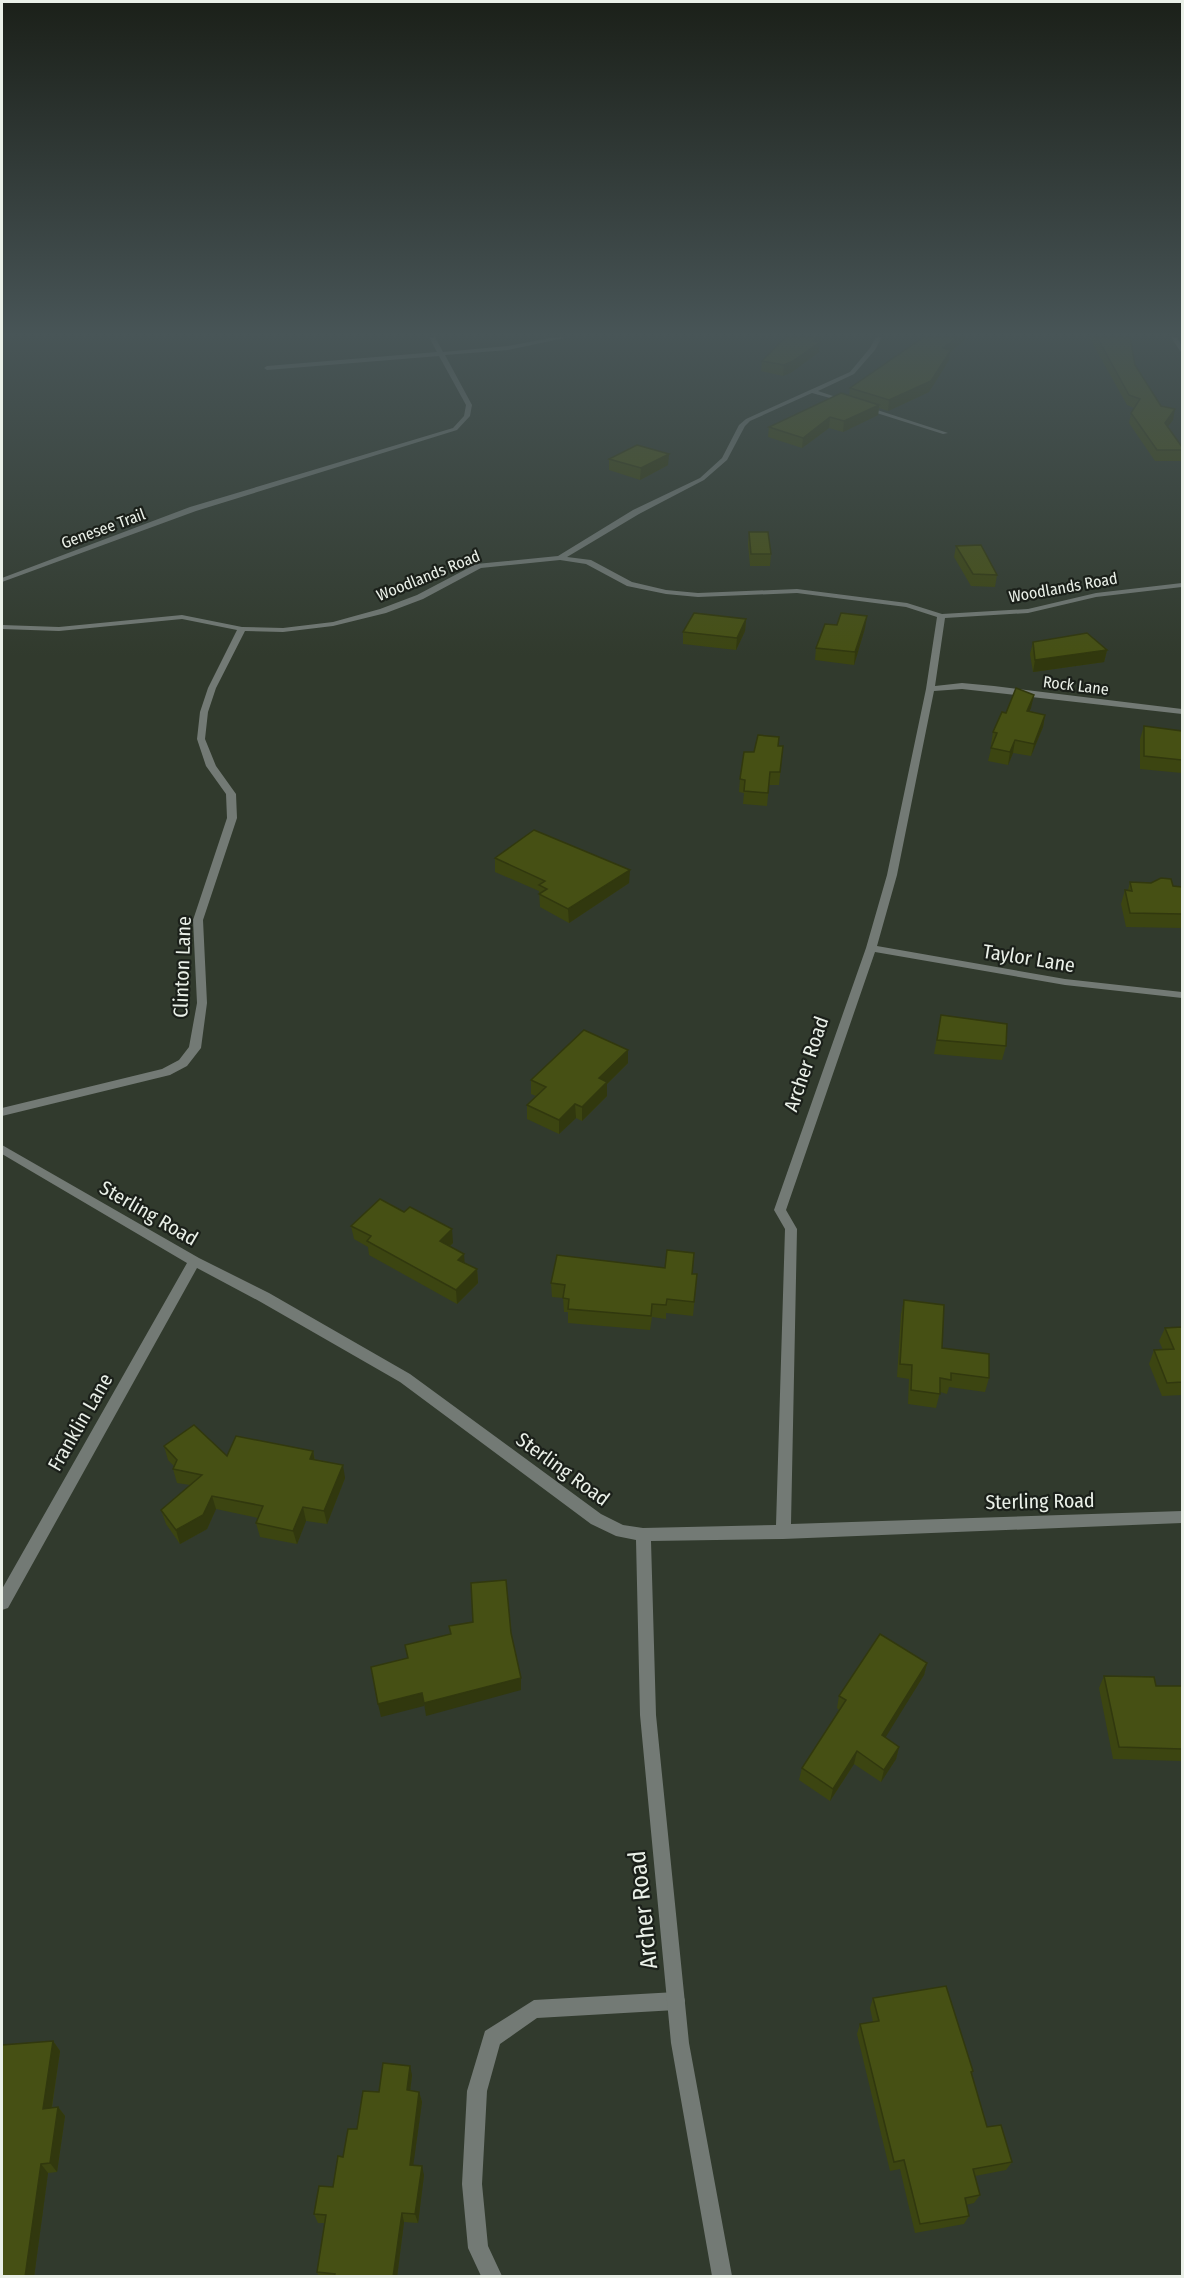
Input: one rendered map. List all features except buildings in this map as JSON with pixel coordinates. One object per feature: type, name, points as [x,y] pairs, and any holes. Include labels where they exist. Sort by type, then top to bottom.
[{"type":"street","name":"Genesee Trail","points":[[2,580],[193,509],[408,443]]},
{"type":"street","points":[[560,558],[636,512],[702,479],[725,459],[733,443]]},
{"type":"street","name":"Woodlands Road","points":[[2,627],[59,629],[183,616],[242,629],[283,630],[333,624],[420,597],[479,566],[560,558],[588,562],[630,584],[666,592],[698,595],[797,591],[907,605],[941,616],[1028,611],[1096,595],[1182,585]]},
{"type":"street","name":"Archer Road","points":[[783,1532],[791,1229],[780,1210],[871,948],[892,875],[930,689],[941,616]]},
{"type":"street","name":"Clinton Lane","points":[[2,1112],[166,1072],[183,1063],[195,1048],[202,1003],[198,920],[232,818],[231,794],[211,766],[201,739],[204,712],[212,688],[242,629]]},
{"type":"street","name":"Rock Lane","points":[[930,689],[962,686],[1182,712]]},
{"type":"street","name":"Taylor Lane","points":[[871,948],[1034,979],[1182,995]]},
{"type":"street","name":"Sterling Road","points":[[2,1149],[194,1261],[264,1297],[405,1378],[596,1519],[621,1531],[643,1536],[1182,1517]]},
{"type":"street","name":"Franklin Lane","points":[[2,1603],[194,1261]]},
{"type":"street","name":"Archer Road","points":[[643,1536],[648,1715],[680,2043],[722,2277]]},
{"type":"street","points":[[492,2277],[478,2248],[472,2184],[477,2091],[492,2038],[534,2009],[676,2001]]}]
